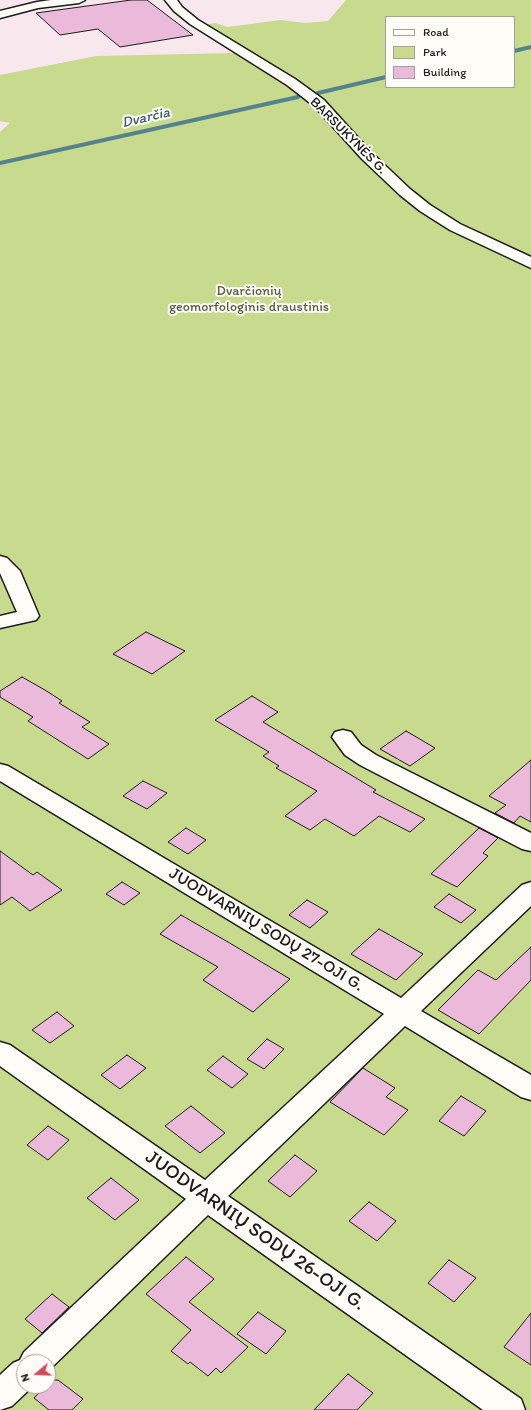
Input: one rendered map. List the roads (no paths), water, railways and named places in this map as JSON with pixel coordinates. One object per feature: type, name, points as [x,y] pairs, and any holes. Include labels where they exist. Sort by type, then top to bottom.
[{"type":"street","points":[[0,15],[37,5],[79,0]]},
{"type":"street","name":"BARSUKYNĖS G.","points":[[171,0],[178,9],[194,22],[291,82],[319,104],[367,156],[405,192],[425,208],[455,226],[531,263]]},
{"type":"street","points":[[0,562],[10,570],[29,616],[0,622]]},
{"type":"street","points":[[343,737],[353,750],[368,760],[531,843]]},
{"type":"street","name":"JUODVARNIŲ SODŲ 27-OJI G.","points":[[0,771],[531,1089]]},
{"type":"street","points":[[44,1354],[207,1197],[531,891]]},
{"type":"street","name":"JUODVARNIŲ SODŲ 26-OJI G.","points":[[0,1052],[510,1410]]},
{"type":"street","points":[[0,1396],[16,1381]]},
{"type":"waterway","name":"Dvarčia","points":[[515,51],[531,47]]},
{"type":"waterway","name":"Dvarčia","points":[[318,93],[385,77]]},
{"type":"waterway","name":"Dvarčia","points":[[0,163],[298,97]]},
{"type":"park label","name":"Dvarčionių geomorfologinis draustinis","points":[[249,300]]}]
